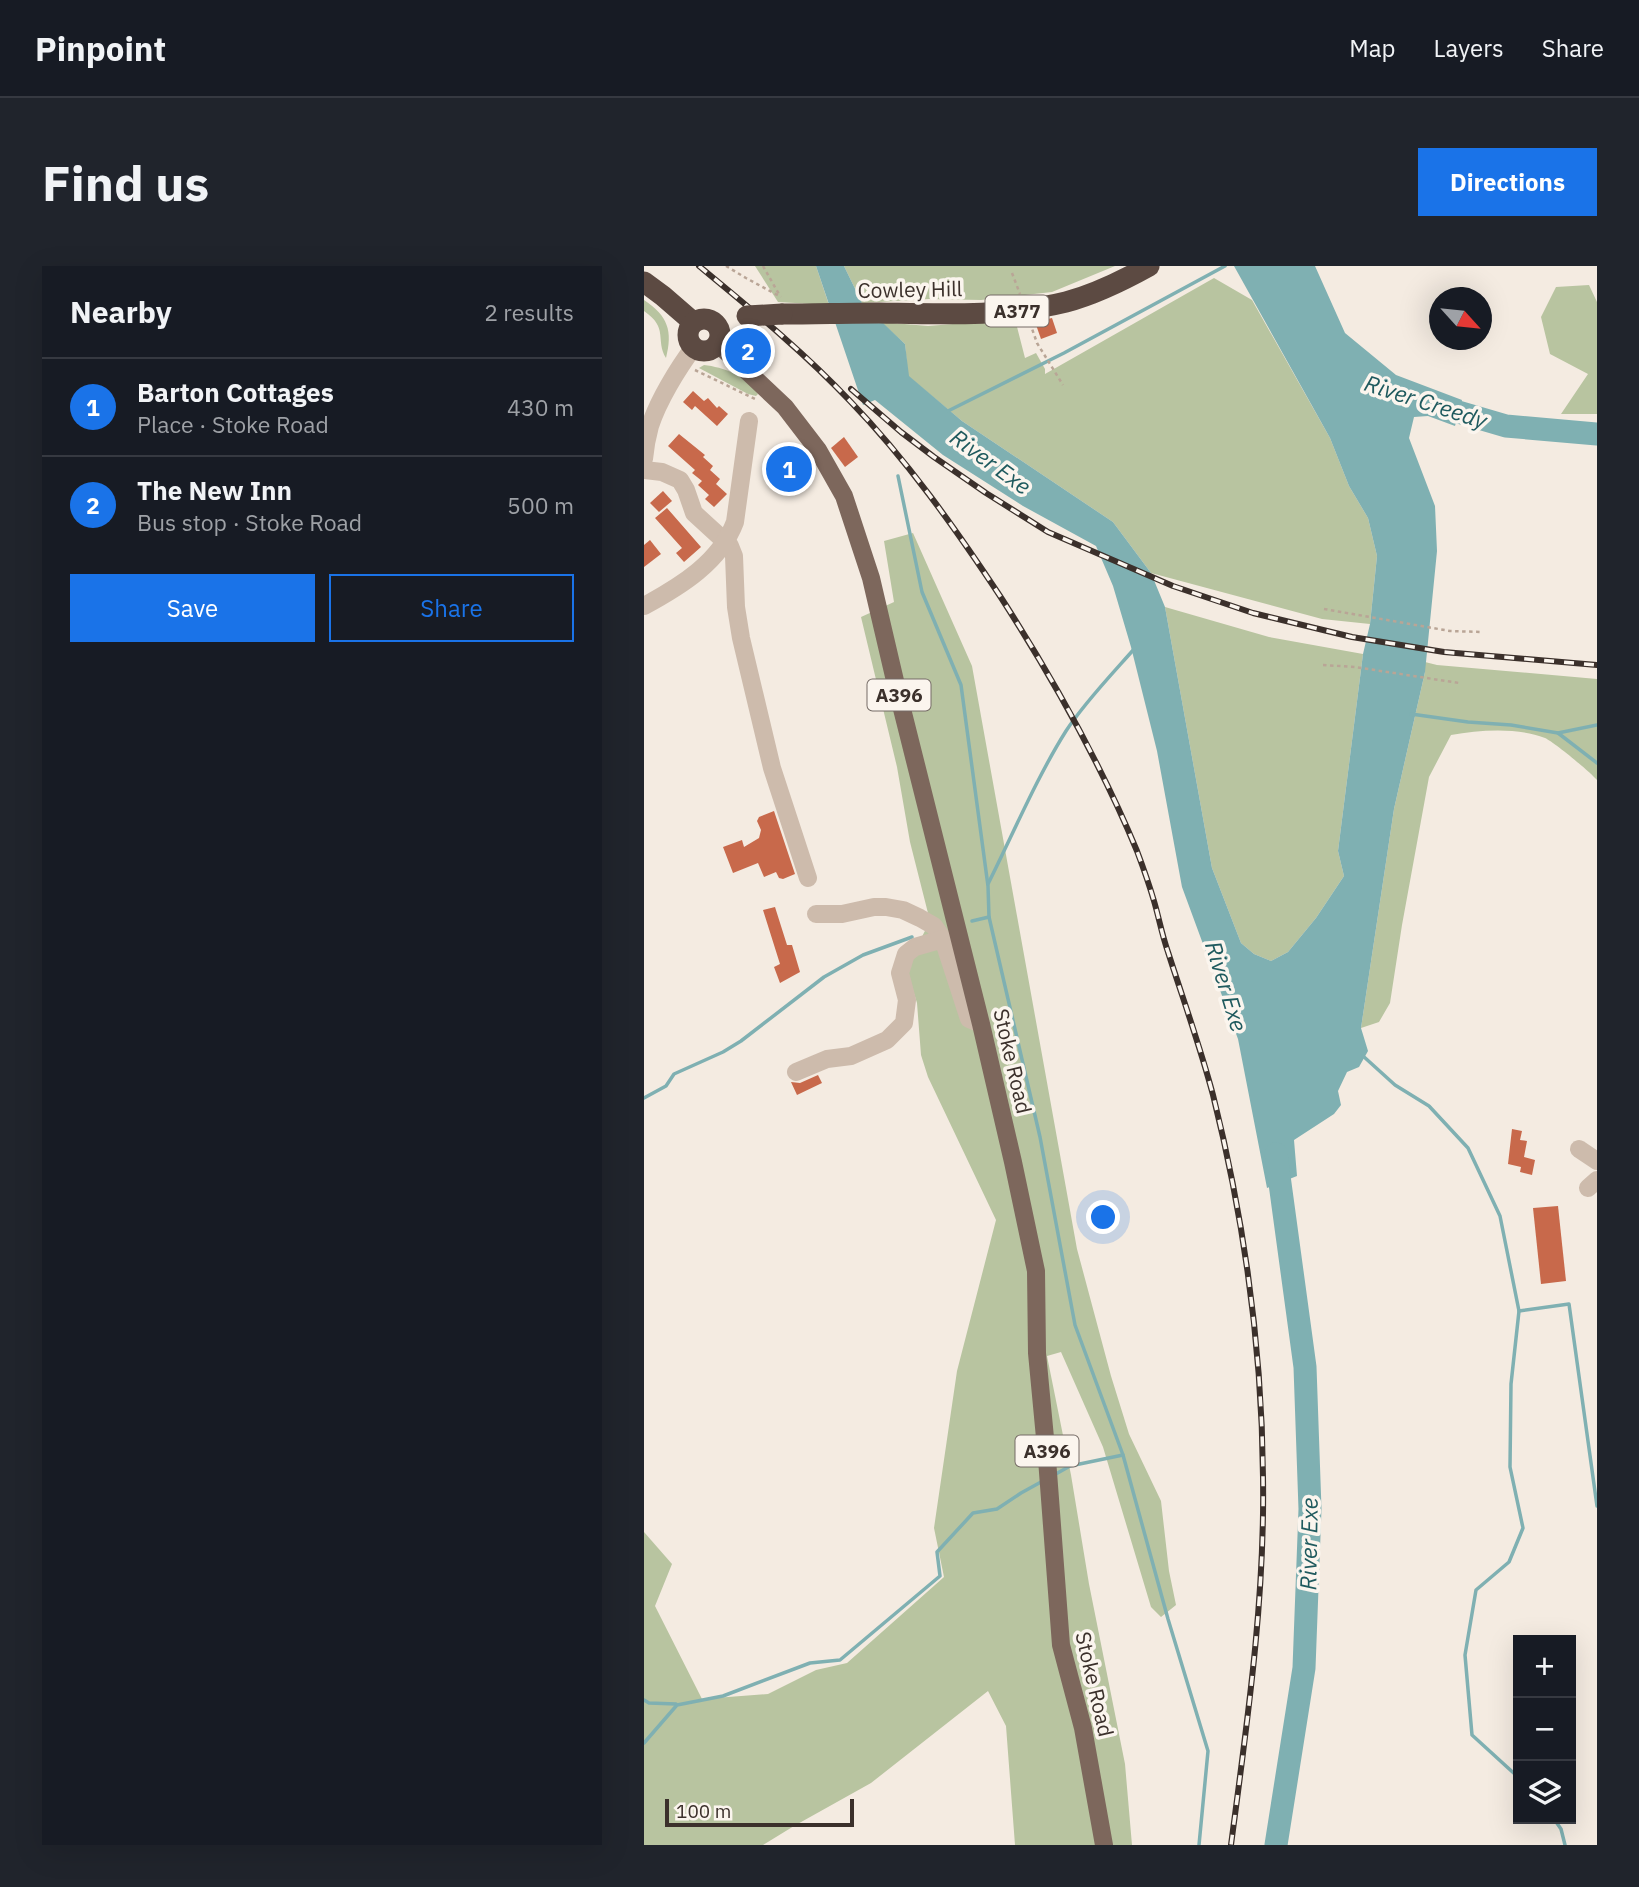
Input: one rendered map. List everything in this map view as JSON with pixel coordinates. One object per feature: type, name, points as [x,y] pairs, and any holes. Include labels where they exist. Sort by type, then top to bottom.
[{"type":"highway","name":"Cowley Hill","points":[[717,334],[724,320],[747,316],[932,314],[1026,309],[1090,295],[1149,266]]},
{"type":"highway","points":[[644,282],[693,322]]},
{"type":"highway","points":[[708,319],[717,334],[710,349],[688,356],[691,344],[688,330],[693,322],[708,319]]},
{"type":"main road","name":"Stoke Road","points":[[717,334],[796,420],[818,450],[850,510],[872,578],[981,1024],[1035,1271],[1037,1353],[1048,1459],[1061,1645],[1083,1728],[1104,1845]]},
{"type":"street","points":[[644,459],[650,425],[661,400],[688,356]]},
{"type":"street","points":[[644,606],[707,565],[730,534],[735,522],[749,421]]},
{"type":"street","points":[[644,470],[662,472],[680,480],[694,513],[725,541],[734,556],[736,607],[741,638],[772,768],[808,878]]},
{"type":"street","points":[[816,914],[842,914],[886,907],[903,910],[934,926],[943,939],[969,1020],[981,1024]]},
{"type":"street","points":[[796,1072],[827,1059],[850,1056],[887,1040],[904,1023],[907,1000],[900,972],[906,954],[915,947],[943,939]]},
{"type":"street","points":[[1579,1149],[1597,1161]]},
{"type":"path","points":[[726,266],[780,296],[763,266]]},
{"type":"path","points":[[1012,273],[1037,343],[1063,385]]},
{"type":"path","points":[[688,356],[751,398],[756,399],[766,388]]},
{"type":"path","points":[[1324,609],[1441,629],[1481,632]]},
{"type":"path","points":[[1323,665],[1355,667],[1459,683]]},
{"type":"green space","points":[[755,266],[816,266],[829,305],[778,302]]},
{"type":"green space","points":[[844,266],[1115,266],[1052,292],[981,300],[929,299],[862,303]]},
{"type":"green space","points":[[1214,278],[1252,300],[1330,438],[1349,486],[1368,518],[1377,556],[1370,624],[1322,619],[1151,573],[1113,522],[962,421],[908,376],[905,344],[881,322],[928,326],[1015,319],[1025,358],[1036,353],[1045,374]]},
{"type":"green space","points":[[1589,285],[1597,302],[1597,414],[1561,414],[1588,374],[1550,354],[1541,317],[1556,287]]},
{"type":"green space","points":[[644,300],[659,312],[667,325],[669,340],[666,358],[659,329],[652,317],[644,311]]},
{"type":"green space","points":[[704,365],[734,374],[748,382],[758,394],[748,394],[699,368]]},
{"type":"green space","points":[[913,533],[972,666],[1077,1249],[1129,1434],[1161,1501],[1176,1605],[1161,1617],[1151,1607],[1103,1447],[1061,1352],[1047,1356],[1125,1764],[1132,1845],[1015,1845],[1006,1726],[988,1691],[871,1783],[763,1845],[644,1845],[644,1532],[672,1564],[655,1606],[702,1699],[768,1694],[816,1670],[847,1663],[944,1577],[934,1528],[957,1371],[996,1220],[928,1077],[921,1055],[917,1003],[906,968],[930,921],[861,617],[894,602],[884,541]]},
{"type":"green space","points":[[1165,607],[1269,637],[1363,654],[1338,851],[1344,876],[1316,918],[1288,952],[1271,961],[1254,954],[1241,943],[1212,868]]},
{"type":"green space","points":[[1425,662],[1597,679],[1597,780],[1545,738],[1498,730],[1451,735],[1429,777],[1390,1003],[1379,1022],[1361,1028],[1394,809]]},
{"type":"water","points":[[816,266],[844,266],[862,303],[905,344],[909,376],[962,421],[1113,522],[1151,573],[1165,607],[1212,868],[1241,943],[1254,954],[1271,961],[1288,952],[1316,918],[1344,876],[1338,851],[1377,556],[1368,518],[1349,486],[1330,438],[1234,266],[1315,266],[1345,333],[1396,375],[1462,400],[1455,426],[1428,416],[1414,417],[1409,438],[1435,506],[1437,551],[1425,672],[1394,809],[1361,1028],[1368,1051],[1359,1067],[1347,1072],[1338,1091],[1341,1105],[1334,1114],[1294,1140],[1297,1176],[1267,1188],[1238,1039],[1182,887],[1157,751],[1131,647],[1113,586],[1096,546],[1023,506],[943,455],[875,400],[863,405]]},
{"type":"building","points":[[1052,318],[1057,333],[1041,339],[1035,322]]},
{"type":"building","points":[[693,391],[704,401],[708,398],[717,408],[719,406],[728,414],[717,426],[695,406],[692,410],[683,402]]},
{"type":"building","points":[[679,434],[705,455],[703,457],[713,466],[710,470],[720,479],[716,484],[727,494],[714,507],[705,499],[709,495],[698,485],[702,481],[692,473],[695,470],[668,446]]},
{"type":"building","points":[[844,437],[858,457],[845,467],[831,448]]},
{"type":"building","points":[[801,451],[810,463],[778,488],[768,476]]},
{"type":"building","points":[[663,491],[672,501],[659,512],[650,503]]},
{"type":"building","points":[[667,508],[701,547],[684,562],[676,553],[682,548],[655,518]]},
{"type":"building","points":[[650,540],[661,554],[644,567],[644,545]]},
{"type":"building","points":[[774,811],[795,874],[783,879],[779,878],[776,872],[764,877],[758,863],[733,873],[723,847],[742,840],[744,847],[759,838],[759,817]]},
{"type":"building","points":[[775,907],[787,945],[792,945],[800,972],[780,983],[774,967],[780,964],[763,910]]},
{"type":"building","points":[[818,1075],[822,1083],[797,1095],[791,1082],[800,1083]]},
{"type":"building","points":[[1512,1129],[1522,1131],[1520,1140],[1527,1141],[1524,1157],[1535,1160],[1532,1175],[1520,1172],[1521,1167],[1508,1164]]},
{"type":"building","points":[[1558,1206],[1566,1281],[1541,1284],[1533,1208]]},
{"type":"waterway","points":[[948,411],[1064,353],[1225,266]]},
{"type":"waterway","name":"River Creedy","points":[[1431,404],[1506,426],[1597,434]]},
{"type":"waterway","points":[[898,476],[922,592],[961,685],[988,886],[989,917],[1040,1137],[1075,1325],[1123,1455],[1208,1751],[1199,1845]]},
{"type":"waterway","points":[[988,884],[1035,786],[1066,731],[1135,648]]},
{"type":"waterway","points":[[1411,714],[1558,733],[1597,763]]},
{"type":"waterway","points":[[1558,733],[1597,725]]},
{"type":"waterway","points":[[972,921],[989,917]]},
{"type":"waterway","points":[[644,1098],[666,1086],[674,1074],[741,1041],[824,977],[863,955],[912,937]]},
{"type":"waterway","points":[[1363,1056],[1395,1085],[1429,1106],[1468,1148],[1500,1216],[1519,1311],[1511,1384],[1510,1467],[1523,1528],[1509,1562],[1476,1590],[1465,1655],[1472,1735],[1513,1772]]},
{"type":"waterway","name":"River Exe","points":[[1276,1154],[1305,1367],[1310,1509],[1304,1668],[1276,1845]]},
{"type":"waterway","points":[[1519,1311],[1569,1304],[1597,1506]]},
{"type":"waterway","points":[[1054,1475],[1070,1466],[1123,1455]]},
{"type":"waterway","points":[[644,1743],[677,1705],[723,1696],[810,1663],[840,1660],[940,1576],[937,1552],[973,1513],[997,1509],[1041,1482]]},
{"type":"waterway","points":[[644,1700],[649,1703],[676,1704]]},
{"type":"waterway","points":[[1558,1824],[1565,1845]]},
{"type":"railway","points":[[699,266],[777,331],[832,383],[891,447],[948,520],[1019,627],[1074,720],[1123,818],[1148,882],[1208,1077],[1224,1142],[1242,1237],[1255,1333],[1262,1429],[1261,1570],[1254,1662],[1231,1845]]},
{"type":"railway","points":[[851,389],[934,457],[1048,532],[1173,586],[1253,613],[1352,637],[1444,652],[1597,665]]},
{"type":"place","name":"The New Inn","points":[[748,351]]},
{"type":"place","name":"Barton Cottages","points":[[789,469]]}]
